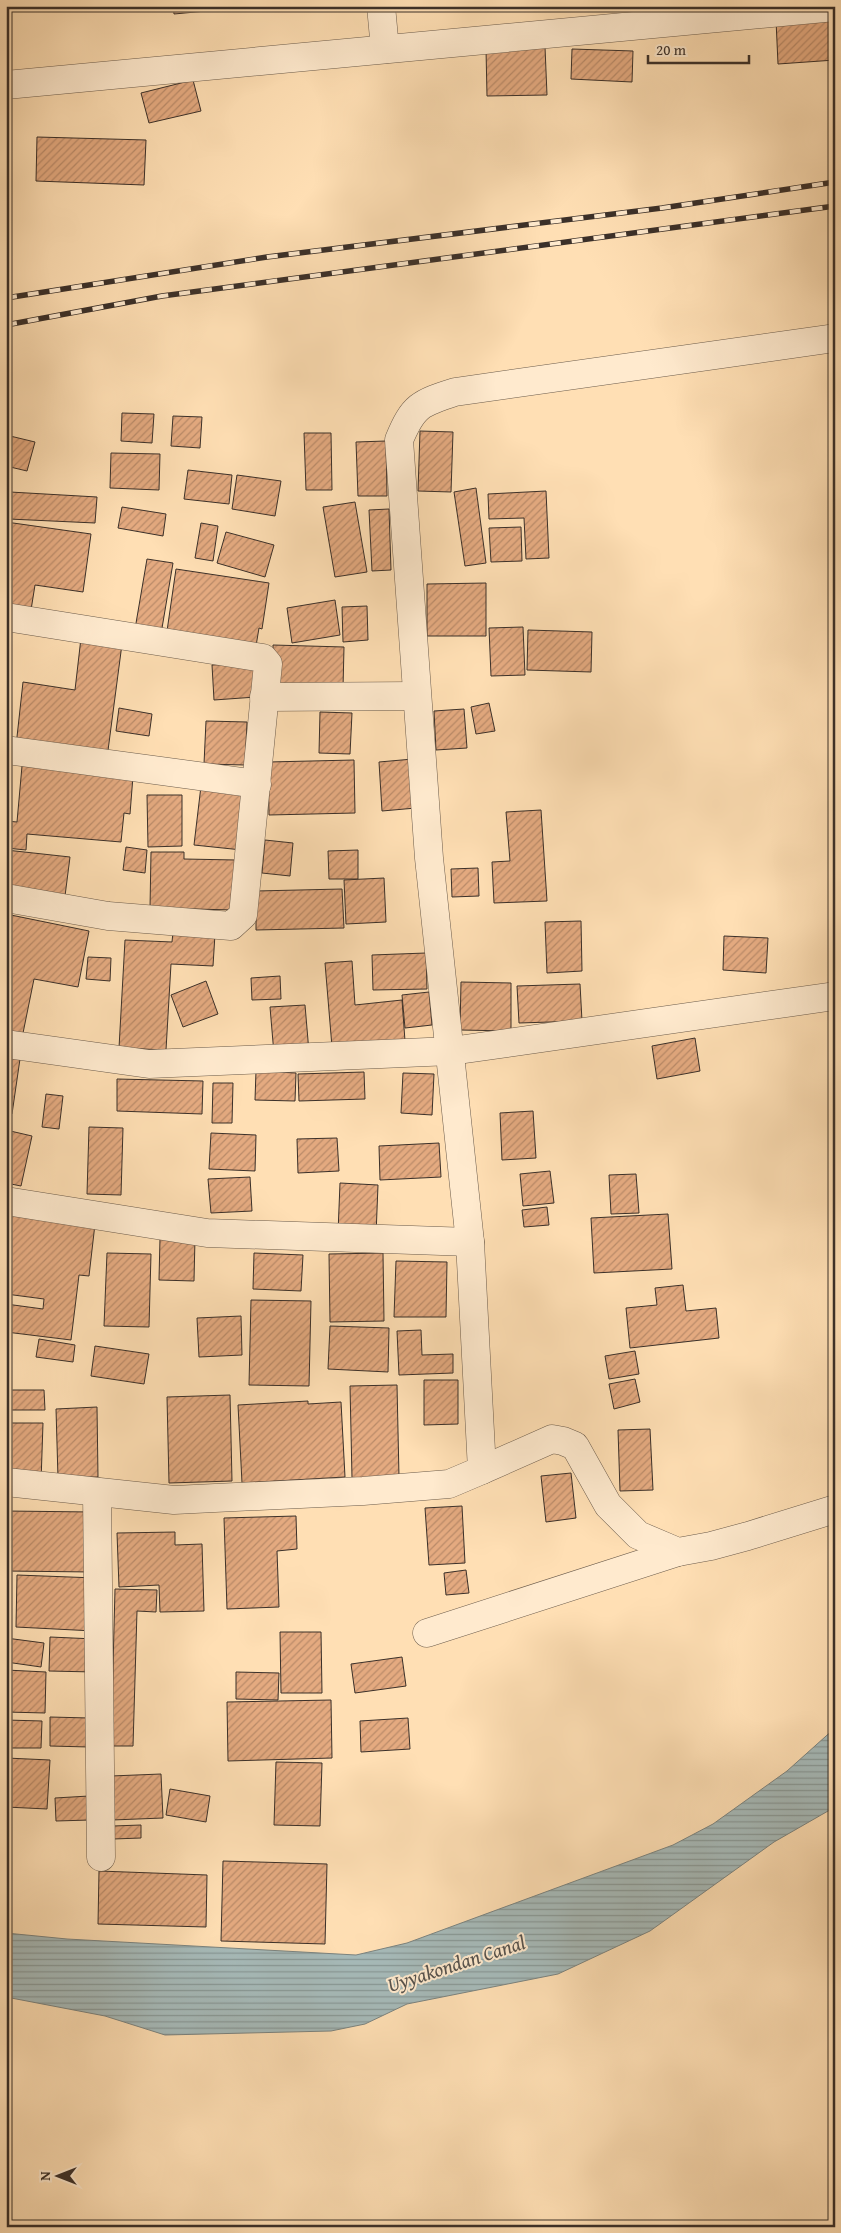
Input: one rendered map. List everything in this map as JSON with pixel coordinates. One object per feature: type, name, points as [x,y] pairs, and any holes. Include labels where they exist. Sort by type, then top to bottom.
[{"type":"street","points":[[381,6],[385,49]]},
{"type":"street","points":[[6,85],[835,7]]},
{"type":"street","points":[[482,1470],[470,1242],[429,858],[399,440],[409,416],[430,400],[455,392],[835,338]]},
{"type":"street","points":[[6,617],[262,658],[268,664],[243,914],[231,926],[108,916],[6,898]]},
{"type":"street","points":[[264,697],[416,696]]},
{"type":"street","points":[[6,750],[257,784]]},
{"type":"street","points":[[6,1044],[149,1064],[451,1051],[835,996]]},
{"type":"street","points":[[6,1201],[207,1233],[470,1242]]},
{"type":"street","points":[[6,1482],[174,1500],[363,1491],[449,1484],[552,1440],[563,1441],[575,1446],[608,1505],[620,1517],[638,1534],[678,1552]]},
{"type":"street","points":[[97,1492],[101,1857]]},
{"type":"street","points":[[427,1633],[678,1552],[711,1546],[748,1536],[835,1509]]},
{"type":"water","name":"Uyyakondan Canal","points":[[835,1728],[835,1807],[774,1842],[650,1931],[558,1974],[407,2004],[365,2024],[331,2031],[165,2035],[105,2016],[6,1997],[6,1933],[67,1939],[356,1955],[407,1943],[673,1845],[713,1824],[787,1771]]},
{"type":"building","points":[[173,6],[205,6],[206,11],[174,14]]},
{"type":"building","points":[[835,16],[835,60],[778,64],[776,20]]},
{"type":"building","points":[[545,47],[547,95],[487,96],[486,49]]},
{"type":"building","points":[[572,49],[633,51],[632,82],[571,79]]},
{"type":"building","points":[[193,80],[201,111],[149,123],[141,93]]},
{"type":"building","points":[[37,137],[146,140],[144,185],[36,181]]},
{"type":"building","points":[[122,413],[154,414],[152,443],[121,441]]},
{"type":"building","points":[[173,416],[202,417],[200,448],[171,446]]},
{"type":"building","points":[[420,431],[453,432],[451,492],[418,491]]},
{"type":"building","points":[[304,433],[331,433],[332,490],[306,490]]},
{"type":"building","points":[[6,435],[35,442],[27,471],[6,466]]},
{"type":"building","points":[[386,441],[387,496],[358,496],[356,442]]},
{"type":"building","points":[[111,453],[160,454],[159,490],[110,488]]},
{"type":"building","points":[[188,470],[232,475],[229,504],[184,499]]},
{"type":"building","points":[[237,475],[281,481],[275,516],[232,509]]},
{"type":"building","points":[[476,488],[486,563],[465,566],[454,492]]},
{"type":"building","points":[[546,491],[549,558],[526,559],[524,518],[489,519],[488,494]]},
{"type":"building","points":[[10,492],[97,497],[95,523],[9,519]]},
{"type":"building","points":[[355,502],[367,572],[335,577],[323,507]]},
{"type":"building","points":[[122,507],[166,514],[163,536],[118,528]]},
{"type":"building","points":[[389,509],[391,570],[372,571],[369,510]]},
{"type":"building","points":[[6,522],[91,534],[83,592],[35,585],[31,610],[6,607]]},
{"type":"building","points":[[201,523],[218,526],[213,561],[195,558]]},
{"type":"building","points":[[521,527],[522,561],[491,562],[489,528]]},
{"type":"building","points":[[226,532],[274,545],[265,577],[217,563]]},
{"type":"building","points":[[147,559],[173,563],[161,634],[135,629]]},
{"type":"building","points":[[176,569],[269,583],[262,629],[259,628],[255,652],[166,638]]},
{"type":"building","points":[[486,583],[486,636],[427,636],[427,584]]},
{"type":"building","points":[[335,600],[340,635],[292,643],[287,608]]},
{"type":"building","points":[[367,606],[368,640],[343,642],[342,607]]},
{"type":"building","points":[[523,627],[525,675],[491,676],[489,628]]},
{"type":"building","points":[[528,630],[592,632],[591,672],[527,670]]},
{"type":"building","points":[[81,638],[122,644],[107,758],[16,746],[23,682],[75,690]]},
{"type":"building","points":[[273,645],[344,647],[343,688],[273,686]]},
{"type":"building","points":[[255,663],[256,697],[214,700],[212,665]]},
{"type":"building","points":[[489,703],[495,731],[476,734],[471,707]]},
{"type":"building","points":[[119,708],[152,714],[149,736],[116,731]]},
{"type":"building","points":[[464,709],[467,748],[436,750],[434,711]]},
{"type":"building","points":[[320,712],[352,713],[350,754],[319,753]]},
{"type":"building","points":[[206,721],[247,722],[245,765],[204,764]]},
{"type":"building","points":[[413,759],[416,808],[382,811],[379,762]]},
{"type":"building","points":[[354,760],[355,813],[269,815],[268,762]]},
{"type":"building","points":[[22,766],[133,776],[130,814],[124,813],[121,842],[27,834],[26,850],[6,848],[6,821],[17,822]]},
{"type":"building","points":[[201,786],[248,791],[242,850],[194,845]]},
{"type":"building","points":[[147,795],[182,795],[182,846],[148,847]]},
{"type":"building","points":[[541,810],[547,901],[494,903],[492,862],[510,861],[506,812]]},
{"type":"building","points":[[265,840],[293,843],[290,876],[262,873]]},
{"type":"building","points":[[126,847],[147,850],[145,873],[123,870]]},
{"type":"building","points":[[6,850],[70,857],[65,896],[6,893]]},
{"type":"building","points":[[358,850],[358,879],[329,879],[328,851]]},
{"type":"building","points":[[151,852],[184,852],[184,859],[236,860],[235,910],[150,908]]},
{"type":"building","points":[[478,868],[479,896],[452,897],[451,869]]},
{"type":"building","points":[[384,878],[386,922],[346,924],[344,880]]},
{"type":"building","points":[[342,889],[344,928],[256,930],[256,891]]},
{"type":"building","points":[[6,914],[89,931],[78,987],[34,979],[22,1038],[6,1035]]},
{"type":"building","points":[[581,921],[582,971],[547,973],[545,922]]},
{"type":"building","points":[[173,932],[215,934],[213,966],[171,964],[166,1050],[119,1048],[125,940],[172,942]]},
{"type":"building","points":[[724,936],[768,938],[766,973],[723,970]]},
{"type":"building","points":[[426,953],[427,989],[373,990],[372,955]]},
{"type":"building","points":[[88,957],[111,958],[110,981],[86,979]]},
{"type":"building","points":[[352,961],[355,1005],[402,1000],[405,1041],[332,1047],[325,963]]},
{"type":"building","points":[[280,976],[281,999],[252,1000],[251,978]]},
{"type":"building","points":[[206,981],[218,1014],[183,1027],[171,995]]},
{"type":"building","points":[[461,982],[511,983],[511,1031],[460,1030]]},
{"type":"building","points":[[580,984],[582,1021],[519,1023],[517,986]]},
{"type":"building","points":[[429,992],[432,1025],[405,1028],[402,995]]},
{"type":"building","points":[[305,1005],[309,1052],[274,1054],[270,1007]]},
{"type":"building","points":[[695,1038],[700,1071],[657,1079],[652,1046]]},
{"type":"building","points":[[6,1050],[21,1052],[12,1114],[6,1113]]},
{"type":"building","points":[[256,1071],[296,1073],[295,1101],[255,1100]]},
{"type":"building","points":[[364,1072],[365,1099],[299,1101],[298,1074]]},
{"type":"building","points":[[403,1073],[434,1074],[432,1115],[401,1113]]},
{"type":"building","points":[[117,1079],[203,1081],[202,1114],[117,1111]]},
{"type":"building","points":[[213,1083],[233,1083],[232,1123],[212,1123]]},
{"type":"building","points":[[46,1094],[63,1096],[59,1129],[42,1127]]},
{"type":"building","points":[[533,1111],[536,1158],[502,1160],[500,1113]]},
{"type":"building","points":[[89,1127],[123,1128],[121,1195],[87,1194]]},
{"type":"building","points":[[6,1130],[32,1136],[21,1186],[6,1183]]},
{"type":"building","points":[[211,1133],[256,1135],[255,1171],[209,1169]]},
{"type":"building","points":[[337,1138],[339,1171],[298,1173],[297,1139]]},
{"type":"building","points":[[439,1143],[441,1177],[380,1180],[379,1146]]},
{"type":"building","points":[[550,1171],[554,1203],[523,1206],[520,1174]]},
{"type":"building","points":[[636,1174],[639,1213],[611,1214],[609,1175]]},
{"type":"building","points":[[250,1177],[252,1211],[211,1213],[208,1179]]},
{"type":"building","points":[[340,1183],[378,1185],[376,1235],[338,1233]]},
{"type":"building","points":[[547,1207],[549,1225],[524,1227],[522,1210]]},
{"type":"building","points":[[10,1214],[95,1224],[89,1276],[79,1275],[71,1340],[6,1332],[6,1304],[43,1309],[44,1299],[6,1294],[6,1247]]},
{"type":"building","points":[[668,1214],[672,1269],[594,1273],[591,1218]]},
{"type":"building","points":[[160,1238],[195,1238],[194,1281],[159,1280]]},
{"type":"building","points":[[107,1253],[151,1254],[149,1327],[104,1326]]},
{"type":"building","points":[[254,1253],[303,1255],[301,1291],[253,1289]]},
{"type":"building","points":[[383,1253],[384,1321],[330,1322],[329,1254]]},
{"type":"building","points":[[396,1261],[447,1262],[446,1317],[394,1317]]},
{"type":"building","points":[[683,1285],[686,1311],[716,1308],[719,1338],[630,1348],[626,1308],[657,1305],[655,1288]]},
{"type":"building","points":[[251,1300],[311,1301],[309,1386],[249,1385]]},
{"type":"building","points":[[241,1316],[242,1355],[199,1357],[197,1318]]},
{"type":"building","points":[[330,1326],[389,1328],[388,1372],[328,1369]]},
{"type":"building","points":[[421,1330],[422,1355],[453,1354],[453,1373],[399,1375],[397,1331]]},
{"type":"building","points":[[39,1339],[75,1345],[73,1362],[36,1357]]},
{"type":"building","points":[[95,1346],[149,1354],[144,1384],[91,1376]]},
{"type":"building","points":[[635,1351],[639,1374],[609,1379],[605,1356]]},
{"type":"building","points":[[635,1379],[640,1402],[614,1409],[609,1384]]},
{"type":"building","points":[[424,1380],[458,1380],[458,1424],[424,1425]]},
{"type":"building","points":[[397,1385],[399,1477],[352,1478],[350,1386]]},
{"type":"building","points":[[6,1390],[44,1390],[45,1410],[6,1410]]},
{"type":"building","points":[[230,1395],[232,1481],[169,1483],[167,1397]]},
{"type":"building","points":[[308,1401],[308,1404],[341,1402],[345,1477],[242,1483],[238,1405]]},
{"type":"building","points":[[97,1407],[98,1477],[58,1478],[56,1409]]},
{"type":"building","points":[[6,1423],[43,1423],[41,1482],[6,1481]]},
{"type":"building","points":[[650,1429],[653,1490],[620,1491],[618,1430]]},
{"type":"building","points":[[571,1473],[576,1518],[546,1522],[541,1476]]},
{"type":"building","points":[[462,1506],[465,1563],[429,1565],[425,1508]]},
{"type":"building","points":[[6,1511],[92,1512],[92,1572],[6,1571]]},
{"type":"building","points":[[296,1516],[297,1549],[277,1551],[279,1607],[227,1609],[224,1518]]},
{"type":"building","points":[[175,1532],[175,1545],[202,1544],[204,1611],[160,1612],[159,1585],[119,1587],[117,1533]]},
{"type":"building","points":[[466,1570],[469,1593],[446,1595],[444,1573]]},
{"type":"building","points":[[17,1575],[96,1578],[94,1631],[16,1627]]},
{"type":"building","points":[[115,1589],[157,1590],[156,1612],[137,1611],[133,1746],[111,1746]]},
{"type":"building","points":[[280,1632],[321,1632],[322,1693],[281,1693]]},
{"type":"building","points":[[50,1637],[95,1639],[94,1672],[49,1671]]},
{"type":"building","points":[[6,1638],[44,1643],[41,1667],[6,1662]]},
{"type":"building","points":[[402,1657],[406,1686],[355,1693],[351,1664]]},
{"type":"building","points":[[6,1670],[46,1672],[45,1713],[6,1712]]},
{"type":"building","points":[[236,1672],[279,1673],[278,1700],[236,1699]]},
{"type":"building","points":[[331,1700],[332,1758],[228,1761],[227,1702]]},
{"type":"building","points":[[50,1717],[89,1718],[89,1747],[50,1746]]},
{"type":"building","points":[[408,1718],[410,1749],[361,1752],[360,1721]]},
{"type":"building","points":[[6,1720],[42,1721],[41,1748],[6,1748]]},
{"type":"building","points":[[6,1758],[50,1760],[47,1809],[6,1807]]},
{"type":"building","points":[[276,1762],[322,1763],[320,1826],[274,1825]]},
{"type":"building","points":[[161,1774],[163,1818],[112,1820],[111,1776]]},
{"type":"building","points":[[170,1789],[210,1796],[206,1822],[166,1815]]},
{"type":"building","points":[[89,1796],[90,1820],[56,1821],[55,1798]]},
{"type":"building","points":[[141,1825],[141,1838],[113,1839],[113,1826]]},
{"type":"building","points":[[223,1861],[327,1864],[325,1944],[221,1941]]},
{"type":"building","points":[[99,1871],[207,1875],[206,1927],[98,1924]]},
{"type":"railway","points":[[6,298],[267,257],[662,208],[835,182]]},
{"type":"railway","points":[[6,325],[162,296],[835,206]]}]
